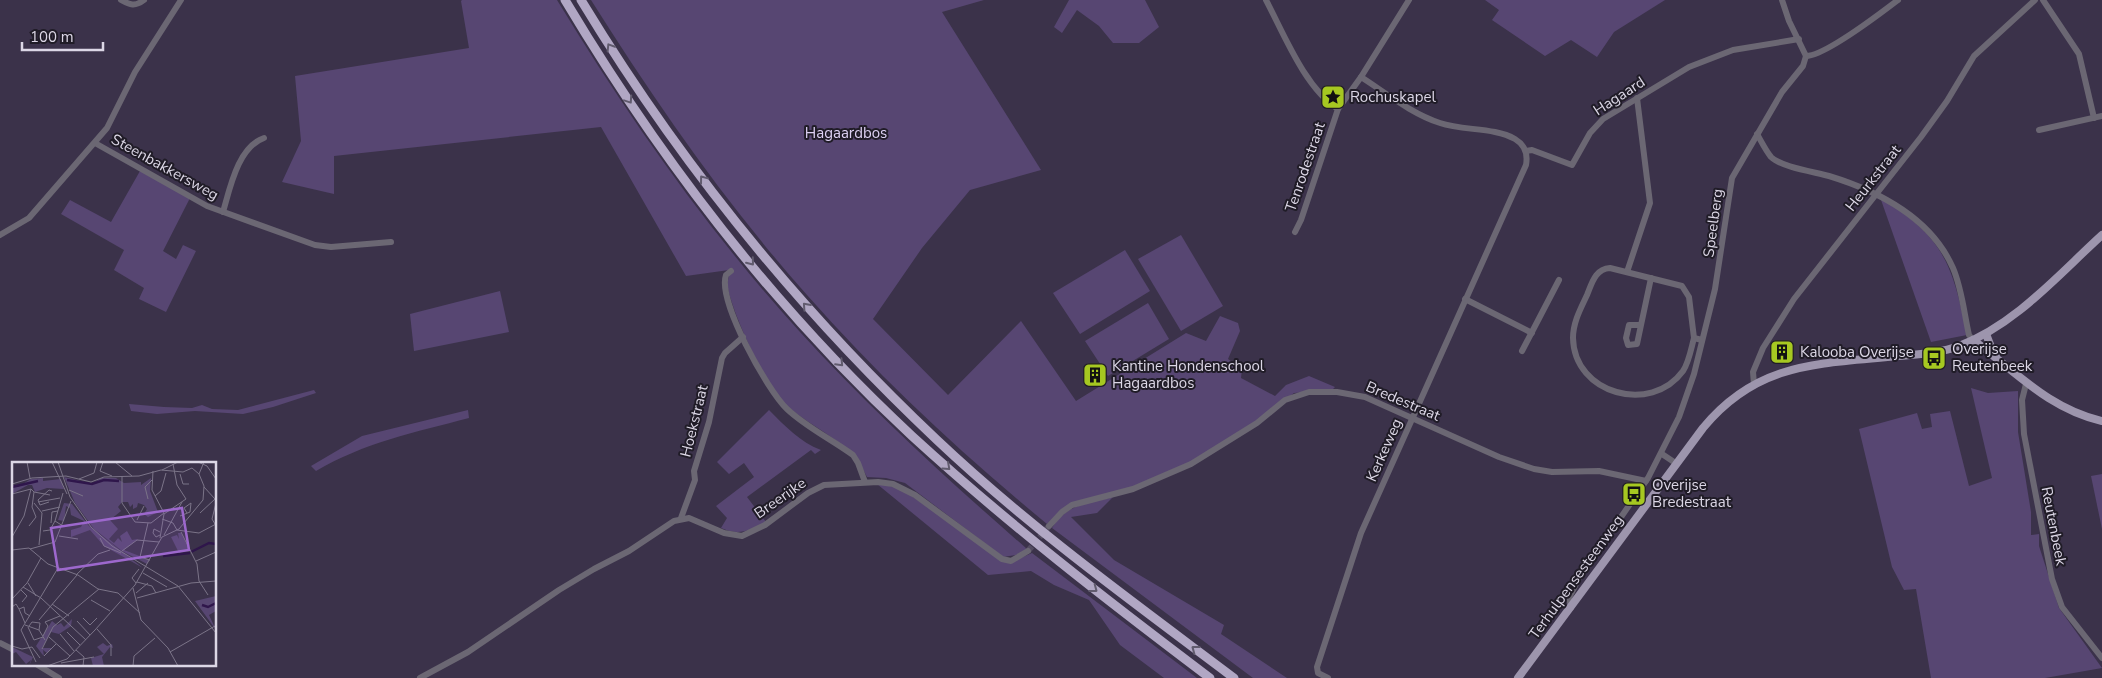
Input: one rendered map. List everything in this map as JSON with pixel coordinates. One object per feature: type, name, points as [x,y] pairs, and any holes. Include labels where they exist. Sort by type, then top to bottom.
[{"type":"highway","points":[[565,0],[652,135],[729,236],[822,344],[910,434],[983,500],[1056,560],[1210,678]]},
{"type":"highway","points":[[581,0],[627,74],[663,126],[721,202],[786,284],[873,378],[936,440],[994,491],[1068,552],[1234,678]]},
{"type":"main road","name":"Terhulpensesteenweg","points":[[1518,678],[1720,409],[1754,384],[1798,368],[1927,353],[1956,347],[1973,340],[1986,334],[2008,319],[2102,236]]},
{"type":"main road","points":[[1986,334],[1991,347],[2001,361]]},
{"type":"main road","points":[[1973,340],[2001,361],[2026,384],[2062,407],[2102,421]]},
{"type":"street","points":[[122,0],[130,5],[136,5],[144,0]]},
{"type":"street","points":[[0,236],[29,218],[107,128],[135,72],[180,0]]},
{"type":"street","points":[[1266,0],[1298,63],[1328,103],[1338,109],[1361,77],[1409,0]]},
{"type":"street","points":[[1782,0],[1789,21],[1806,56],[1817,54],[1873,19],[1898,0]]},
{"type":"street","name":"Heurkstraat","points":[[1754,384],[1755,366],[1782,315],[1942,108],[1974,56],[2035,0]]},
{"type":"street","points":[[2043,0],[2080,54],[2094,118]]},
{"type":"street","name":"Hagaard","points":[[1361,77],[1428,119],[1452,127],[1506,135],[1522,144],[1526,151],[1532,150],[1572,165],[1585,141],[1597,125],[1610,114],[1689,67],[1726,52],[1799,39]]},
{"type":"street","name":"Speelberg","points":[[1571,608],[1569,598],[1579,578],[1646,481],[1662,454],[1679,417],[1700,349],[1719,266],[1729,188],[1737,168],[1782,92],[1803,66],[1806,56]]},
{"type":"street","points":[[1627,272],[1650,203],[1637,98]]},
{"type":"street","name":"Tenrodestraat","points":[[1295,232],[1304,212],[1338,109]]},
{"type":"street","points":[[2039,130],[2102,116]]},
{"type":"street","points":[[1757,134],[1771,157],[1780,163],[1852,183],[1877,193],[1902,209],[1920,224],[1946,254],[1959,285],[1969,335],[1973,340]]},
{"type":"street","name":"Steenbakkersweg","points":[[223,212],[247,150],[257,141],[264,138]]},
{"type":"street","name":"Steenbakkersweg","points":[[95,143],[165,184],[223,212],[323,246],[391,242]]},
{"type":"street","name":"Kerkeweg","points":[[1328,678],[1320,675],[1317,667],[1361,533],[1526,165],[1526,151]]},
{"type":"street","points":[[1610,268],[1651,278],[1676,284],[1686,290],[1693,319],[1694,338],[1692,347],[1682,372],[1667,385],[1648,393],[1637,395],[1615,393],[1598,384],[1583,370],[1573,338],[1580,311],[1598,272],[1610,268]]},
{"type":"street","points":[[731,271],[725,279],[724,290],[743,338],[779,400],[805,423],[852,455],[863,474],[865,482]]},
{"type":"street","points":[[1641,326],[1651,278]]},
{"type":"street","points":[[1522,352],[1559,280]]},
{"type":"street","points":[[1465,299],[1532,333]]},
{"type":"street","name":"Hoekstraat","points":[[681,518],[695,480],[694,472],[709,422],[722,358],[743,338]]},
{"type":"street","points":[[1694,338],[1702,340]]},
{"type":"street","points":[[1692,347],[1700,349]]},
{"type":"street","name":"Reutenbeek","points":[[2026,384],[2022,400],[2024,434],[2054,586],[2062,607],[2102,658]]},
{"type":"street","name":"Bredestraat","points":[[1049,526],[1055,518],[1072,505],[1133,489],[1192,464],[1257,423],[1285,400],[1295,395],[1324,391],[1353,394],[1534,469],[1552,472],[1599,471],[1646,481]]},
{"type":"street","points":[[1662,454],[1677,464]]},
{"type":"street","name":"Breerijke","points":[[681,518],[696,520],[724,533],[742,536],[765,525],[816,488],[836,483],[865,482],[893,484],[904,488],[1002,559],[1011,561],[1028,551]]},
{"type":"street","points":[[420,678],[468,652],[594,568],[630,551],[681,518]]},
{"type":"street","points":[[39,666],[59,678]]},
{"type":"green space","points":[[462,0],[557,0],[641,130],[701,213],[766,294],[827,361],[882,417],[939,471],[1027,549],[1016,555],[1003,557],[905,483],[886,478],[867,477],[852,454],[842,445],[786,405],[769,383],[743,333],[728,289],[729,270],[686,276],[601,127],[334,156],[334,194],[282,182],[301,141],[295,76],[469,48]]},
{"type":"green space","name":"Hagaardbos","points":[[591,0],[984,0],[942,12],[1041,170],[970,190],[922,248],[873,319],[948,395],[1021,321],[1076,401],[1186,333],[1206,341],[1220,316],[1238,323],[1240,331],[1228,359],[1242,369],[1241,378],[1275,396],[1286,385],[1309,376],[1335,387],[1332,390],[1294,393],[1257,421],[1190,462],[1132,487],[1083,500],[1047,524],[922,414],[863,356],[807,295],[720,189],[641,77]]},
{"type":"green space","points":[[1069,0],[1145,0],[1159,27],[1139,43],[1113,43],[1099,26],[1077,10],[1062,33],[1054,27]]},
{"type":"green space","points":[[1485,0],[1665,0],[1614,32],[1597,57],[1571,40],[1545,56],[1492,20],[1499,10]]},
{"type":"green space","points":[[140,171],[190,198],[163,251],[176,259],[183,245],[196,251],[166,312],[139,299],[144,288],[114,270],[124,250],[61,214],[70,200],[111,222]]},
{"type":"green space","points":[[1880,197],[1918,226],[1932,240],[1942,254],[1956,289],[1967,335],[1931,342]]},
{"type":"green space","points":[[1181,235],[1223,306],[1181,331],[1138,259]]},
{"type":"green space","points":[[1125,250],[1150,291],[1080,334],[1053,293]]},
{"type":"green space","points":[[500,291],[509,332],[414,351],[410,314]]},
{"type":"green space","points":[[1148,303],[1169,339],[1108,376],[1085,341]]},
{"type":"green space","points":[[1971,388],[1988,393],[2018,391],[2018,432],[2031,512],[2031,535],[2039,534],[2039,546],[2059,608],[2102,668],[2045,678],[1931,678],[1916,589],[1904,590],[1892,567],[1859,429],[1917,413],[1922,429],[1932,427],[1930,414],[1950,411],[1969,486],[1992,478]]},
{"type":"green space","points":[[314,390],[316,393],[273,407],[243,414],[195,411],[157,414],[131,411],[129,404],[192,408],[202,405],[212,409],[238,410]]},
{"type":"green space","points":[[468,410],[469,418],[371,446],[334,461],[316,471],[311,466],[362,436]]},
{"type":"green space","points":[[769,410],[800,438],[821,450],[815,454],[811,450],[747,497],[766,522],[739,532],[721,528],[727,518],[716,506],[754,477],[744,463],[729,474],[717,462]]},
{"type":"green space","points":[[2102,474],[2102,529],[2091,476]]},
{"type":"green space","points":[[877,484],[895,487],[910,495],[1009,563],[1032,553],[1197,678],[1164,678],[1120,645],[1089,600],[1054,585],[1031,571],[988,575]]},
{"type":"green space","points":[[1113,497],[1097,513],[1071,517],[1114,560],[1224,625],[1221,634],[1287,678],[1253,678],[1052,528],[1071,509]]},
{"type":"tunnel","points":[[1028,551],[1049,526]]},
{"type":"place","name":"Rochuskapel","points":[[1333,97]]},
{"type":"place","name":"Kalooba Overijse","points":[[1782,352]]},
{"type":"place","name":"Overijse Reutenbeek","points":[[1934,358]]},
{"type":"place","name":"Kantine Hondenschool Hagaardbos","points":[[1095,375]]},
{"type":"place","name":"Overijse Bredestraat","points":[[1634,494]]}]
